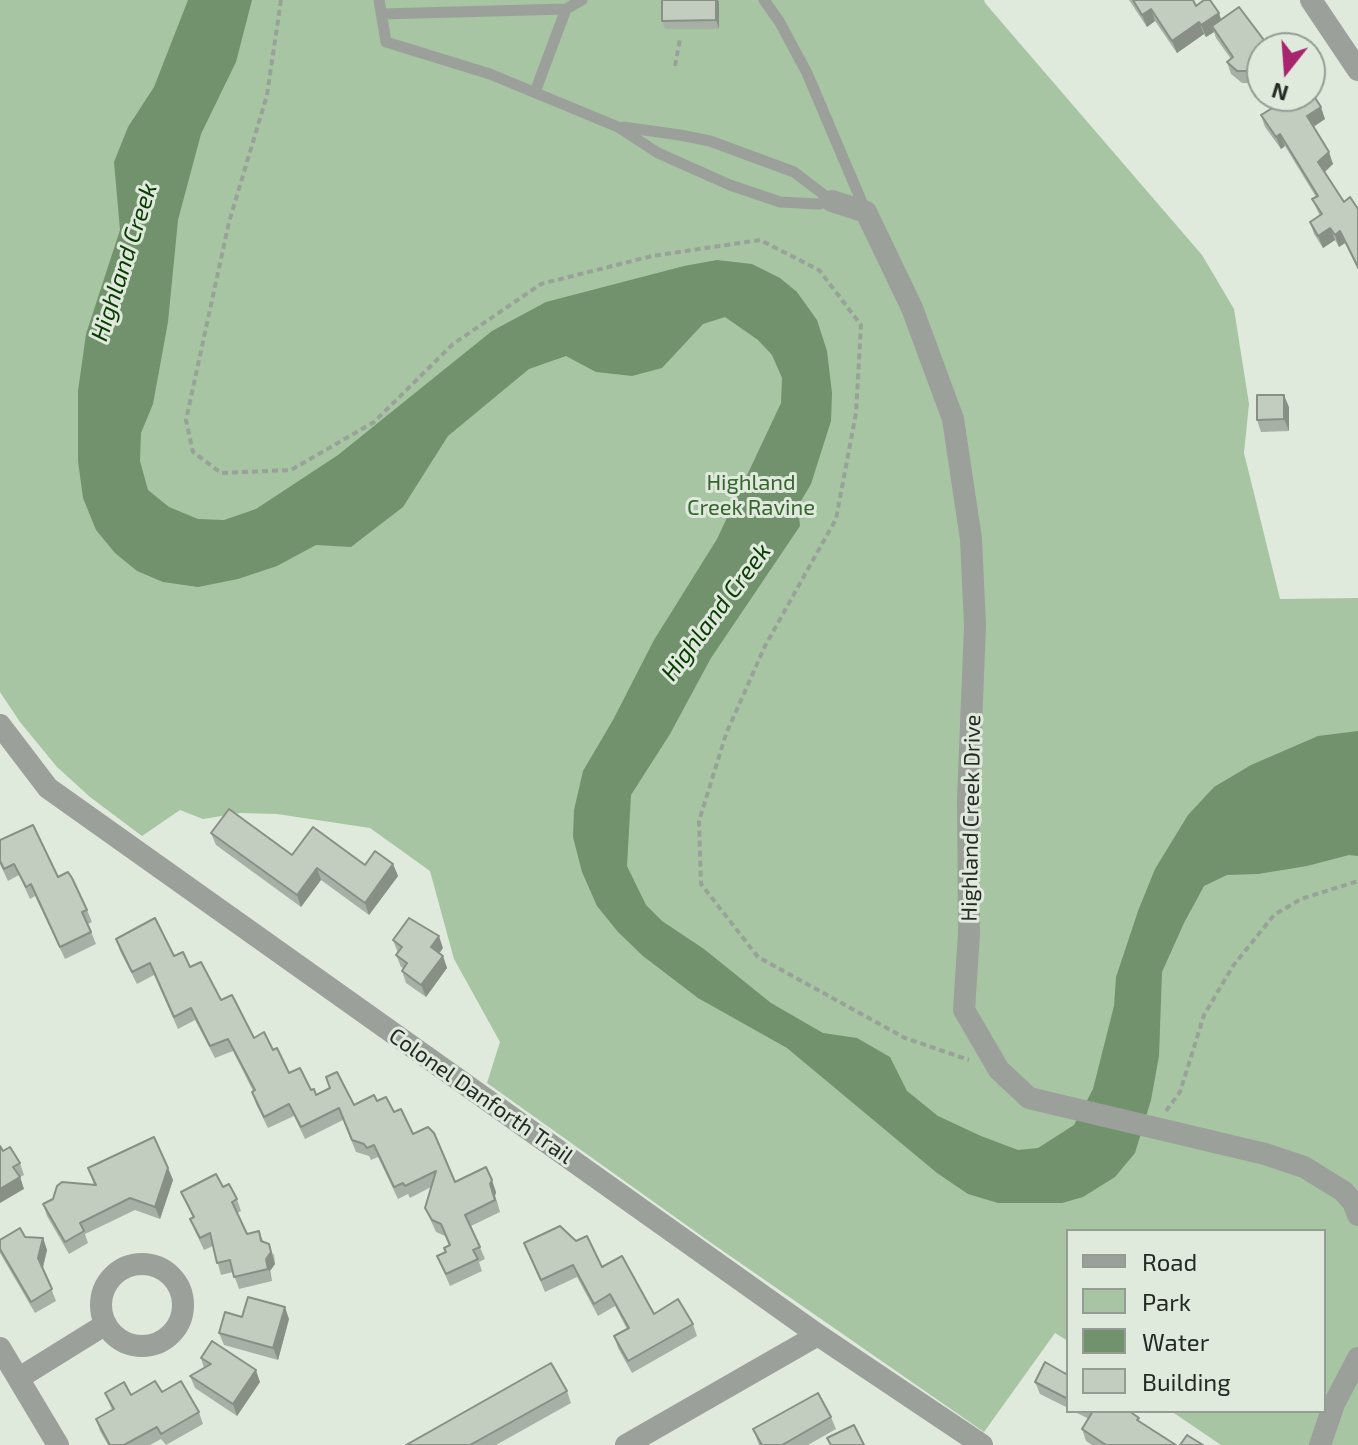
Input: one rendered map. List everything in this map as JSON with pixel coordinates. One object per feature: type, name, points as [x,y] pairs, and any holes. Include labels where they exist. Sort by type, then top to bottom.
[{"type":"street","points":[[1311,0],[1358,70]]},
{"type":"street","points":[[832,201],[866,212]]},
{"type":"street","name":"Highland Creek Drive","points":[[866,212],[912,308],[953,419],[971,539],[975,626],[968,799],[969,933],[964,1010],[999,1070],[1029,1098],[1265,1154],[1304,1167],[1343,1191],[1353,1202],[1358,1215]]},
{"type":"street","name":"Colonel Danforth Trail","points":[[0,725],[48,788],[818,1335],[982,1445]]},
{"type":"street","points":[[19,1378],[106,1324]]},
{"type":"street","points":[[626,1445],[818,1335]]},
{"type":"street","points":[[0,1348],[58,1445]]},
{"type":"street","points":[[1320,1445],[1334,1404],[1358,1358]]},
{"type":"lane","points":[[379,0],[386,42],[490,74],[535,92],[618,127],[658,153],[742,189],[792,204],[832,201]]},
{"type":"lane","points":[[381,14],[566,9],[582,0]]},
{"type":"lane","points":[[764,0],[807,73],[866,212]]},
{"type":"lane","points":[[535,92],[566,9]]},
{"type":"lane","points":[[618,127],[710,141],[794,172],[832,201]]},
{"type":"path","points":[[281,0],[267,95],[229,222],[186,420],[193,452],[221,473],[291,470],[374,422],[453,344],[541,284],[652,256],[760,240],[819,270],[861,325],[856,413],[836,519],[765,646],[726,734],[699,821],[701,884],[758,957],[905,1038],[999,1070]]},
{"type":"path","points":[[675,66],[680,39]]},
{"type":"path","points":[[1154,1127],[1180,1092],[1204,1015],[1233,966],[1274,915],[1301,899],[1358,881]]},
{"type":"green space","name":"Highland Creek Ravine","points":[[0,0],[984,0],[1202,255],[1234,309],[1249,404],[1244,453],[1280,599],[1358,598],[1358,1445],[1221,1445],[1174,1413],[1326,1413],[1326,1229],[1066,1229],[1066,1340],[1055,1333],[984,1432],[487,1083],[500,1042],[454,959],[430,871],[370,828],[277,814],[240,813],[203,819],[180,810],[142,836],[90,797],[57,767],[0,692]]},
{"type":"water","name":"Highland Creek","points":[[188,0],[252,0],[236,62],[201,134],[178,220],[168,322],[153,404],[141,433],[140,461],[148,490],[169,507],[198,519],[224,520],[256,509],[338,455],[492,331],[546,302],[717,260],[752,264],[780,278],[797,292],[817,320],[827,351],[832,393],[831,421],[811,484],[798,506],[800,526],[711,658],[670,734],[631,795],[627,866],[646,905],[662,921],[704,949],[771,1003],[823,1033],[857,1038],[890,1057],[907,1091],[938,1116],[1018,1150],[1038,1148],[1074,1125],[1093,1089],[1114,1006],[1116,977],[1138,911],[1155,869],[1188,815],[1214,787],[1251,765],[1318,736],[1358,731],[1358,856],[1349,855],[1258,874],[1227,875],[1204,886],[1162,972],[1159,1056],[1151,1100],[1135,1153],[1115,1177],[1083,1197],[1062,1203],[998,1203],[968,1194],[937,1173],[787,1048],[698,998],[643,956],[597,906],[582,872],[573,837],[574,810],[583,771],[654,640],[717,539],[781,403],[782,378],[772,355],[758,340],[725,317],[703,324],[662,368],[632,376],[596,372],[566,356],[529,369],[448,436],[403,507],[351,547],[316,545],[277,566],[238,579],[198,587],[163,582],[137,571],[115,553],[96,530],[83,498],[78,461],[78,391],[86,334],[120,230],[114,162],[128,127],[154,87]]},
{"type":"building","points":[[662,0],[716,0],[716,20],[662,21]]},
{"type":"building","points":[[1133,0],[1193,0],[1196,6],[1210,0],[1219,13],[1201,25],[1199,22],[1172,41],[1151,9],[1142,15]]},
{"type":"building","points":[[1239,7],[1258,32],[1246,32],[1246,71],[1237,71],[1227,62],[1233,57],[1212,26]]},
{"type":"building","points":[[1266,112],[1313,112],[1307,116],[1329,152],[1318,162],[1344,202],[1350,197],[1358,209],[1358,267],[1340,231],[1335,235],[1330,228],[1318,236],[1310,222],[1322,214],[1312,199],[1318,196],[1280,134],[1276,137],[1261,115]]},
{"type":"building","points":[[1257,395],[1284,395],[1284,419],[1257,420]]},
{"type":"building","points":[[229,809],[292,855],[313,827],[365,865],[375,851],[393,864],[365,903],[317,868],[297,895],[211,833]]},
{"type":"building","points":[[33,825],[58,877],[68,872],[87,910],[82,912],[91,932],[60,947],[31,884],[26,887],[14,864],[4,869],[0,861],[0,840]]},
{"type":"building","points":[[155,918],[174,956],[183,952],[190,967],[201,962],[221,1000],[232,995],[254,1038],[264,1032],[273,1050],[277,1048],[289,1073],[300,1068],[316,1095],[330,1088],[326,1077],[337,1072],[354,1105],[374,1095],[377,1101],[386,1097],[394,1112],[401,1109],[413,1134],[428,1127],[434,1133],[455,1182],[486,1167],[495,1200],[465,1215],[480,1247],[473,1250],[478,1259],[446,1274],[437,1256],[446,1252],[444,1248],[450,1245],[441,1224],[432,1220],[425,1208],[436,1171],[405,1186],[403,1183],[394,1187],[374,1145],[367,1148],[352,1140],[339,1108],[301,1127],[289,1104],[264,1117],[252,1092],[255,1090],[228,1039],[210,1046],[191,1008],[174,1017],[150,963],[132,972],[116,939]]},
{"type":"building","points":[[409,918],[439,936],[431,947],[443,956],[421,985],[402,971],[407,963],[396,955],[402,947],[393,940]]},
{"type":"building","points":[[154,1137],[168,1168],[155,1207],[130,1198],[80,1223],[84,1231],[65,1242],[43,1204],[53,1199],[57,1186],[62,1182],[96,1185],[88,1168]]},
{"type":"building","points":[[0,1146],[3,1151],[10,1147],[20,1163],[13,1167],[20,1177],[0,1189]]},
{"type":"building","points":[[216,1174],[223,1187],[229,1184],[237,1199],[232,1202],[247,1234],[259,1231],[261,1241],[269,1244],[268,1269],[234,1277],[230,1260],[217,1263],[210,1233],[200,1238],[190,1219],[194,1217],[181,1192]]},
{"type":"building","points":[[560,1226],[576,1241],[587,1236],[602,1267],[622,1256],[654,1314],[678,1299],[693,1324],[628,1361],[614,1336],[629,1328],[610,1294],[594,1304],[573,1265],[541,1280],[524,1243]]},
{"type":"building","points":[[20,1228],[25,1237],[43,1238],[38,1258],[52,1289],[31,1302],[0,1249],[0,1240]]},
{"type":"building","points":[[248,1297],[285,1307],[273,1348],[219,1333],[225,1312],[242,1317]]},
{"type":"building","points":[[212,1341],[256,1370],[233,1404],[190,1376],[211,1364],[201,1358]]},
{"type":"building","points":[[1045,1362],[1066,1374],[1066,1398],[1035,1382]]},
{"type":"building","points":[[551,1363],[567,1391],[470,1445],[406,1445]]},
{"type":"building","points":[[155,1381],[162,1392],[181,1381],[199,1412],[161,1434],[157,1427],[124,1445],[110,1445],[96,1419],[114,1409],[105,1393],[124,1382],[131,1395]]},
{"type":"building","points":[[818,1393],[831,1417],[782,1445],[762,1445],[753,1429]]},
{"type":"building","points":[[1092,1413],[1132,1413],[1139,1418],[1137,1420],[1176,1445],[1106,1445],[1082,1429]]},
{"type":"building","points":[[854,1425],[864,1445],[831,1445],[827,1438]]},
{"type":"building","points":[[1187,1435],[1203,1445],[1180,1445]]}]
